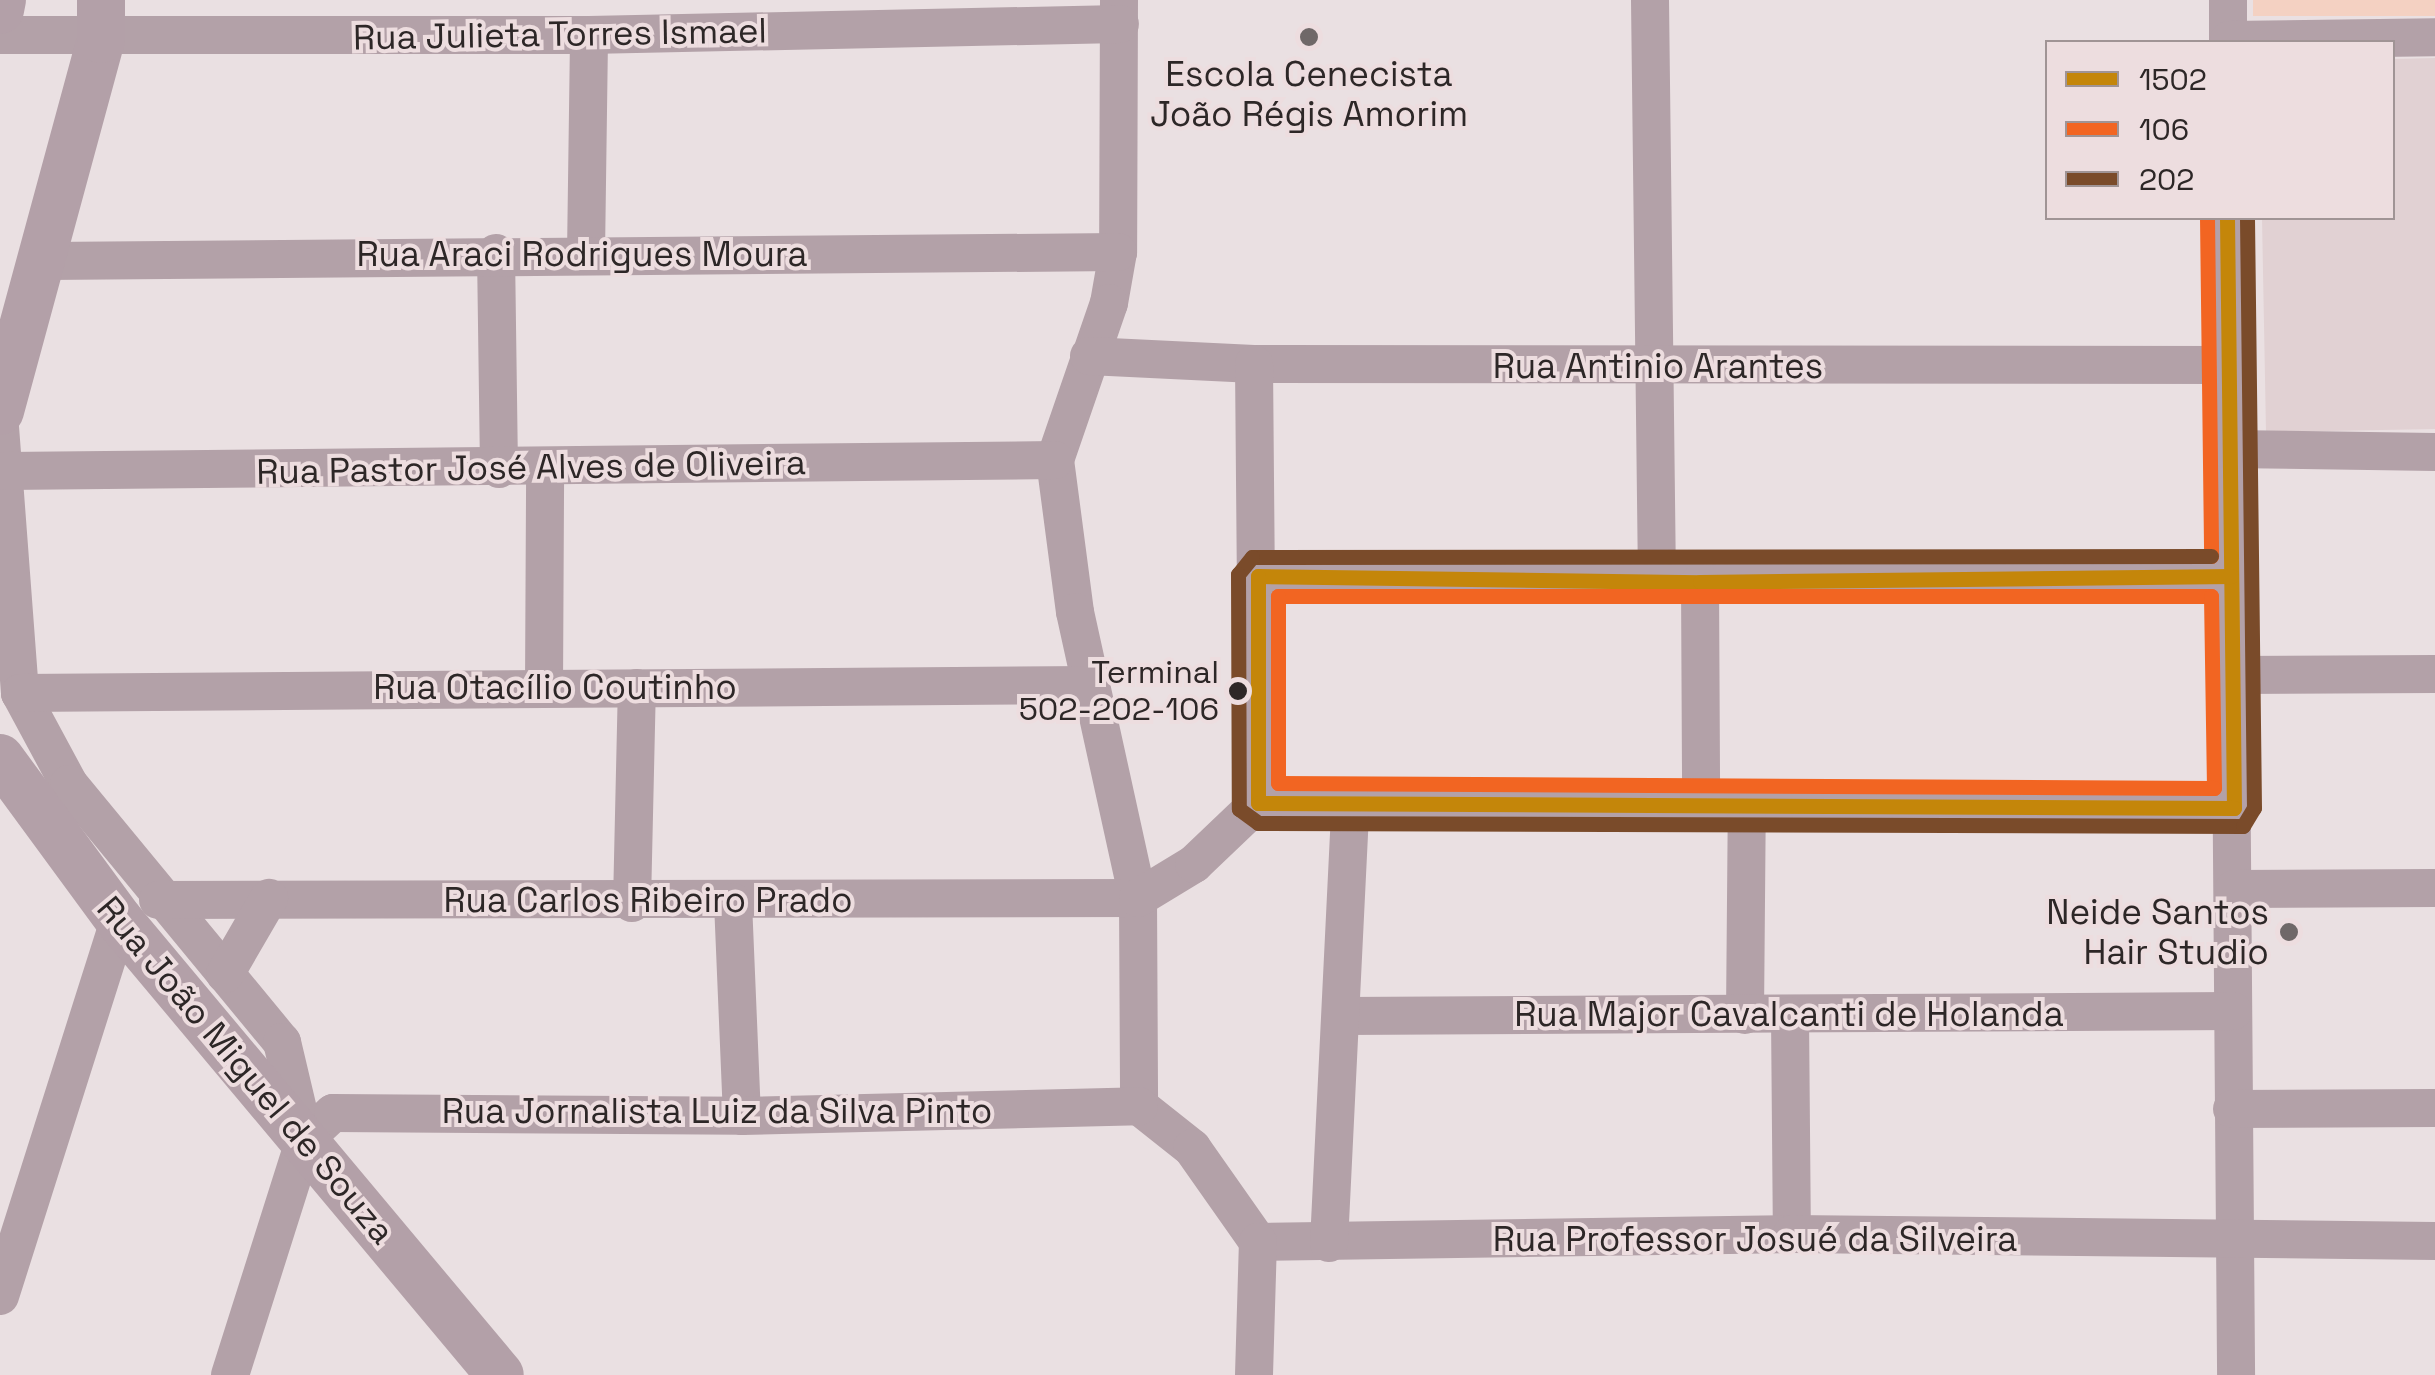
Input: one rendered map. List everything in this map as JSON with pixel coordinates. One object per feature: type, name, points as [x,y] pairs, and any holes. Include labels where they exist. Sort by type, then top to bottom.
[{"type":"main road","points":[[0,10],[2,0]]},
{"type":"main road","points":[[0,412],[47,261],[101,20]]},
{"type":"main road","name":"Rua João Miguel de Souza","points":[[0,758],[139,910],[305,1139],[498,1374]]},
{"type":"street","points":[[1650,0],[1656,582]]},
{"type":"street","points":[[2228,0],[2228,40]]},
{"type":"street","points":[[1119,12],[1118,252],[1055,460],[1060,530],[1089,685],[1138,898],[1139,1106],[1192,1148],[1258,1242],[1254,1375]]},
{"type":"street","name":"Rua Julieta Torres Ismael","points":[[0,35],[101,20],[589,35],[628,17],[1119,12]]},
{"type":"street","points":[[586,254],[589,35]]},
{"type":"street","points":[[2269,40],[2435,36]]},
{"type":"street","points":[[2227,220],[2236,1375]]},
{"type":"street","name":"Rua Araci Rodrigues Moura","points":[[47,261],[496,253],[1118,252]]},
{"type":"street","points":[[496,253],[498,469]]},
{"type":"street","name":"Rua Antinio Arantes","points":[[1089,356],[1254,364],[1652,368],[2228,366]]},
{"type":"street","points":[[1254,364],[1258,802]]},
{"type":"street","points":[[0,427],[20,694],[139,910],[225,974],[282,1042],[305,1139],[230,1375]]},
{"type":"street","points":[[2227,449],[2435,452]]},
{"type":"street","name":"Rua Pastor José Alves de Oliveira","points":[[6,471],[498,469],[1055,460]]},
{"type":"street","points":[[544,687],[545,468]]},
{"type":"street","points":[[1258,576],[1656,582],[2230,576]]},
{"type":"street","points":[[1700,582],[1701,800]]},
{"type":"street","points":[[2233,675],[2435,674]]},
{"type":"street","name":"Rua Otacílio Coutinho","points":[[20,694],[1089,685]]},
{"type":"street","points":[[632,903],[637,688]]},
{"type":"street","points":[[1329,1243],[1344,1016],[1352,800]]},
{"type":"street","points":[[1138,898],[1194,864],[1258,802],[1701,800],[2234,808]]},
{"type":"street","points":[[1744,1015],[1747,802]]},
{"type":"street","points":[[2234,888],[2435,888]]},
{"type":"street","points":[[225,974],[269,898]]},
{"type":"street","name":"Rua Carlos Ribeiro Prado","points":[[139,910],[269,898],[632,903],[1138,898]]},
{"type":"street","points":[[733,902],[742,1116]]},
{"type":"street","points":[[0,1296],[139,910]]},
{"type":"street","name":"Rua Major Cavalcanti de Holanda","points":[[1344,1016],[2234,1011]]},
{"type":"street","points":[[1790,1016],[1792,1234]]},
{"type":"street","name":"Rua Jornalista Luiz da Silva Pinto","points":[[305,1139],[333,1113],[742,1116],[1139,1106]]},
{"type":"street","points":[[2232,1109],[2435,1108]]},
{"type":"street","name":"Rua Professor Josué da Silveira","points":[[1258,1242],[1792,1234],[2435,1240]]},
{"type":"shaded area","points":[[2253,0],[2435,0],[2435,16],[2253,16]]},
{"type":"shaded area","points":[[2435,58],[2435,429],[2266,432],[2262,220],[2395,220],[2395,59]]},
{"type":"transit line","name":"106","points":[[2207,220],[2211,556]]},
{"type":"transit line","name":"1502","points":[[2227,220],[2234,808]]},
{"type":"transit line","name":"202","points":[[2211,556],[1252,557],[1238,574],[1239,809],[1258,823],[2243,826],[2254,808],[2247,220]]},
{"type":"transit line","name":"1502","points":[[1258,576],[1700,582],[2231,576]]},
{"type":"transit line","name":"1502","points":[[1258,576],[1258,803]]},
{"type":"transit line","name":"106","points":[[1278,596],[2211,596],[2214,788],[1278,783],[1278,596]]},
{"type":"transit line","name":"1502","points":[[1258,803],[2234,808]]},
{"type":"place","name":"Escola Cenecista João Régis Amorim","points":[[1309,37]]},
{"type":"place","name":"Terminal 502-202-106","points":[[1238,691]]},
{"type":"place","name":"Neide Santos Hair Studio","points":[[2289,932]]}]
